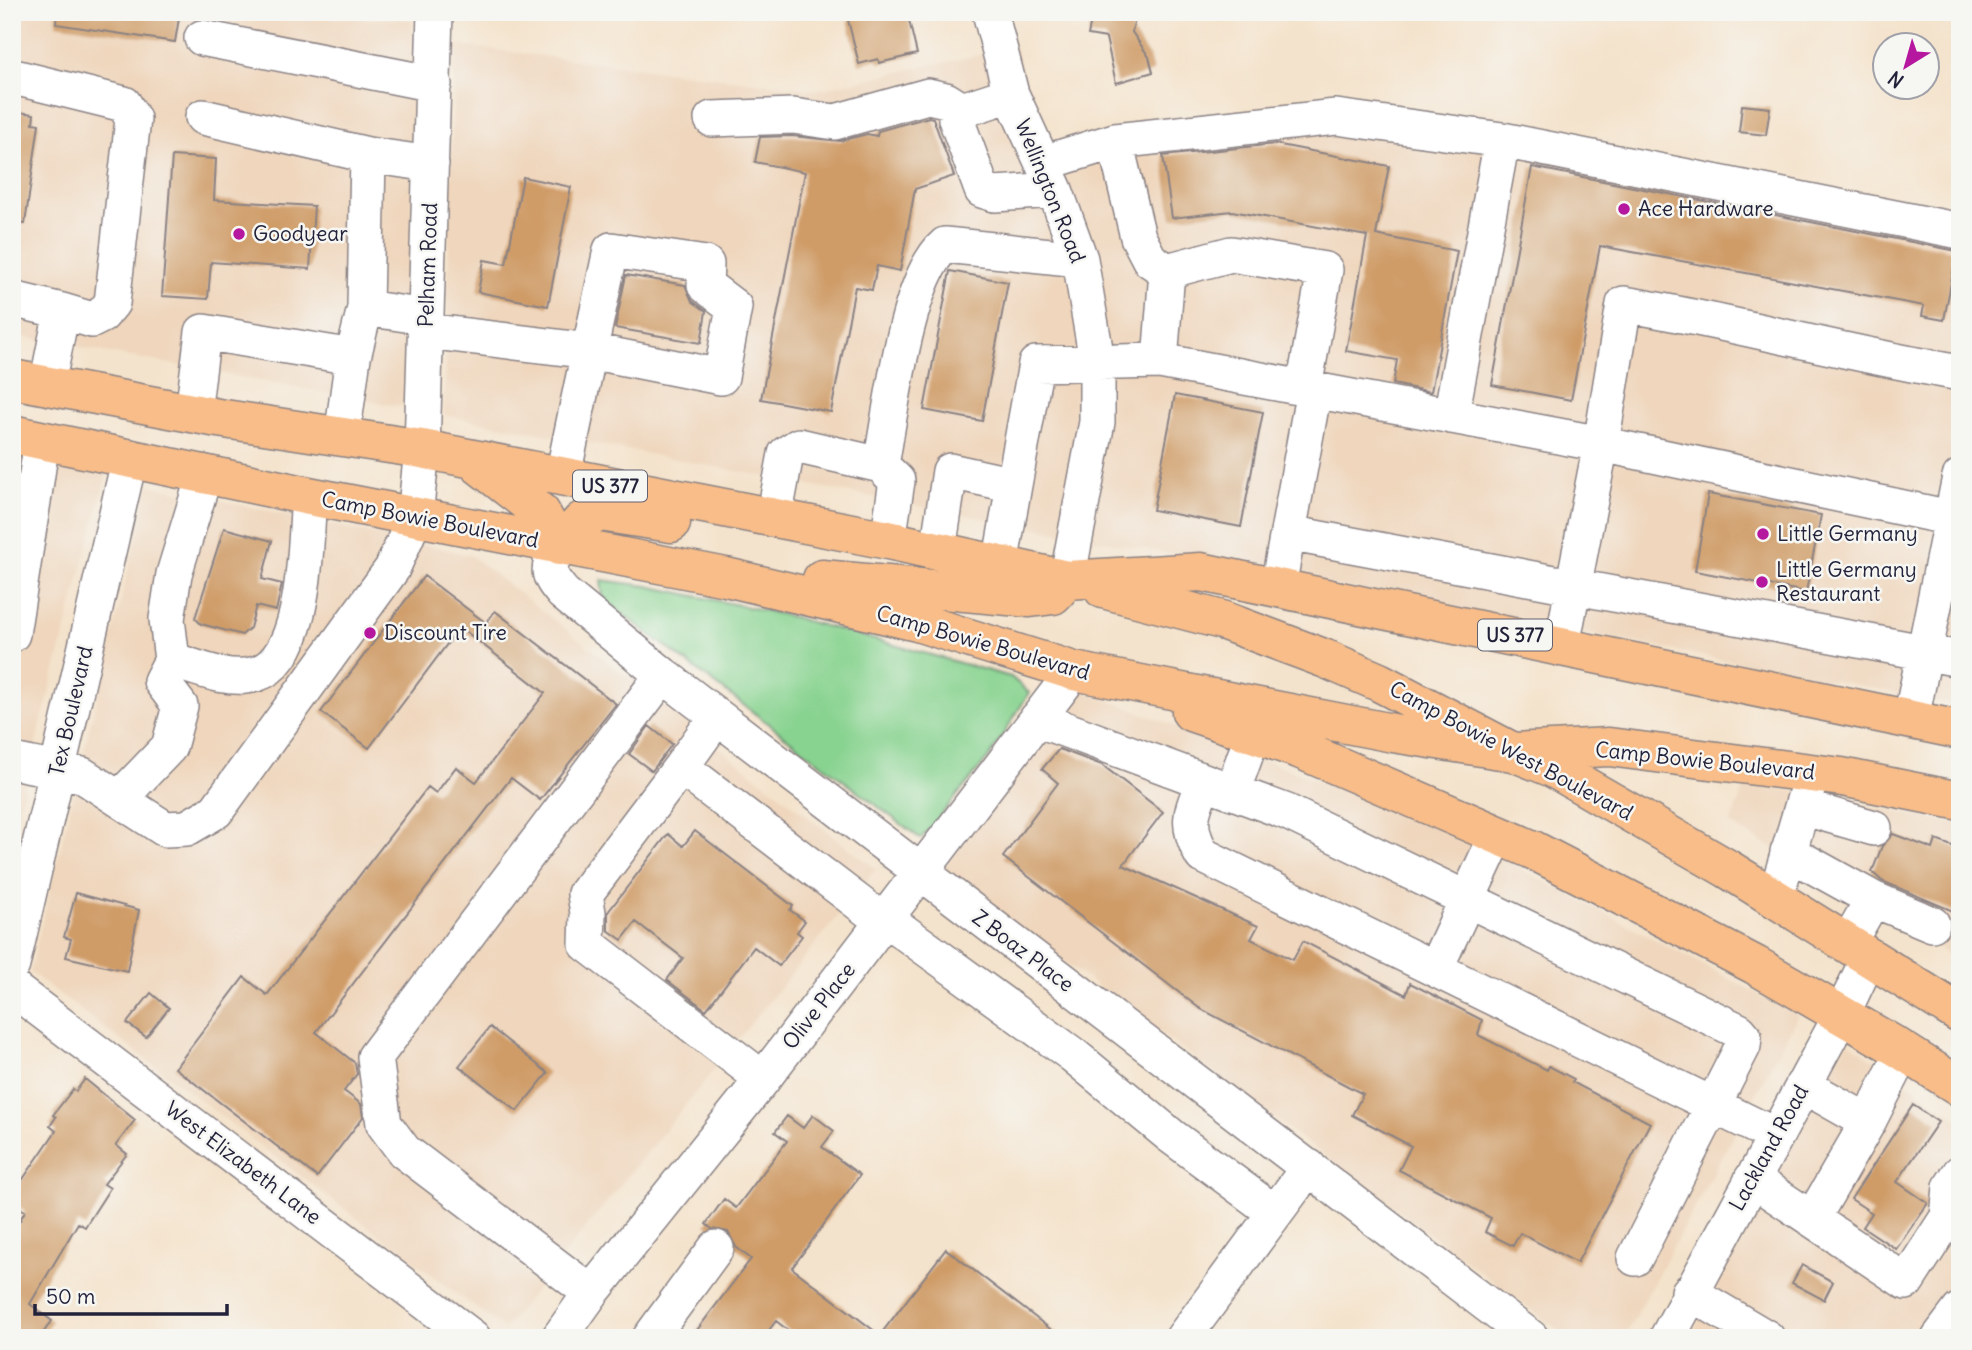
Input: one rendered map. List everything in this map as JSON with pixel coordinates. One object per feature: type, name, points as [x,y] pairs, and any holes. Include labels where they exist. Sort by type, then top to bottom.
[{"type":"main road","name":"US 377","points":[[30,382],[194,413],[422,449],[888,540],[1067,580],[1201,572],[1562,645],[1960,730]]},
{"type":"main road","points":[[130,457],[140,401]]},
{"type":"main road","name":"Camp Bowie Boulevard","points":[[27,437],[309,496],[726,577],[917,622],[1074,671],[1393,733],[1513,752],[1609,747],[1807,790],[1960,801]]},
{"type":"main road","points":[[468,458],[541,513],[559,546],[582,521],[600,512],[749,535],[792,537],[816,526]]},
{"type":"main road","points":[[726,577],[774,574],[1030,598],[1053,595],[1067,580]]},
{"type":"main road","name":"Camp Bowie West Boulevard","points":[[1067,580],[1222,620],[1274,638],[1379,682],[1513,752],[1553,768],[1775,899],[1960,1014]]},
{"type":"main road","points":[[1074,671],[1299,749],[1497,835],[1628,898],[1842,1014],[1960,1087]]},
{"type":"street","name":"Pelham Road","points":[[12,761],[82,775],[165,829],[187,828],[216,811],[392,569],[415,517],[422,449],[435,12]]},
{"type":"street","name":"Wellington Road","points":[[990,12],[1010,94],[1049,177],[1080,259],[1097,361],[1097,422],[1067,580]]},
{"type":"street","points":[[202,38],[434,85]]},
{"type":"street","points":[[12,299],[92,320],[102,315],[112,303],[133,119],[124,104],[21,80]]},
{"type":"street","points":[[1010,94],[962,110],[956,119],[982,190],[995,194],[1049,177],[1115,141],[1336,117],[1502,140],[1960,231]]},
{"type":"street","points":[[712,120],[793,116],[835,122],[928,96],[946,100],[962,110]]},
{"type":"street","points":[[203,117],[368,155],[431,164]]},
{"type":"street","points":[[1451,416],[1502,140]]},
{"type":"street","points":[[1115,141],[1138,237],[1150,260],[1167,271],[1231,254],[1325,270],[1278,587]]},
{"type":"street","points":[[342,437],[353,357],[365,308],[368,155]]},
{"type":"street","points":[[881,465],[915,293],[932,256],[945,245],[1080,259]]},
{"type":"street","points":[[365,308],[426,324],[590,351],[721,377],[734,307],[705,285],[706,264],[611,250],[590,351],[563,477]]},
{"type":"street","points":[[1160,361],[1167,271]]},
{"type":"street","points":[[1562,645],[1601,444],[1624,304],[1960,373]]},
{"type":"street","points":[[30,382],[62,311]]},
{"type":"street","points":[[194,413],[203,332],[353,357]]},
{"type":"street","points":[[1000,565],[1036,363],[1160,361],[1601,444],[1951,518]]},
{"type":"street","points":[[12,634],[27,437]]},
{"type":"street","points":[[774,518],[786,454],[799,446],[881,465],[897,481],[888,540]]},
{"type":"street","name":"Tex Boulevard","points":[[12,965],[130,457]]},
{"type":"street","points":[[937,550],[950,471],[1014,485]]},
{"type":"street","points":[[119,799],[169,747],[180,706],[167,671],[167,618],[174,574],[205,473]]},
{"type":"street","points":[[1911,719],[1960,477]]},
{"type":"street","points":[[167,671],[225,676],[257,674],[276,659],[289,636],[302,594],[309,496]]},
{"type":"street","points":[[1288,533],[1960,659]]},
{"type":"street","name":"Z Boaz Place","points":[[559,546],[549,567],[552,579],[563,593],[663,676],[1531,1338]]},
{"type":"street","name":"Olive Place","points":[[559,1338],[591,1293],[763,1079],[885,920],[918,872],[1074,671]]},
{"type":"street","points":[[591,1293],[404,1151],[384,1124],[375,1057],[663,676]]},
{"type":"street","points":[[716,718],[585,894],[589,914],[587,944],[763,1079]]},
{"type":"street","points":[[1037,719],[1287,812],[1740,1031],[1744,1038],[1743,1046],[1635,1258]]},
{"type":"street","points":[[1253,734],[1218,787],[1190,815],[1192,838],[1202,855],[1776,1136]]},
{"type":"street","points":[[681,767],[885,920],[1073,1055],[1171,1136],[1275,1213]]},
{"type":"street","points":[[1775,899],[1807,790],[1874,828]]},
{"type":"street","points":[[1435,969],[1497,835]]},
{"type":"street","points":[[1788,852],[1873,899],[1933,924]]},
{"type":"street","name":"Lackland Road","points":[[1667,1338],[1689,1292],[1842,1014],[1873,899]]},
{"type":"street","points":[[946,963],[982,920]]},
{"type":"street","name":"West Elizabeth Lane","points":[[12,988],[473,1338]]},
{"type":"street","points":[[1812,1219],[1868,1122],[1904,1051]]},
{"type":"street","points":[[1803,1086],[1868,1122]]},
{"type":"street","points":[[1183,1338],[1309,1167]]},
{"type":"street","points":[[1752,1179],[1906,1282],[1948,1217],[1951,1187],[1960,1173]]},
{"type":"street","points":[[650,1338],[716,1248]]},
{"type":"street","points":[[1689,1292],[1767,1338]]},
{"type":"street","points":[[1939,1338],[1960,1310]]},
{"type":"shaded area","points":[[12,12],[241,12],[248,15],[413,20],[409,408],[12,335]]},
{"type":"shaded area","points":[[455,45],[817,90],[1015,47],[1046,146],[1334,95],[1655,159],[1960,212],[1960,705],[444,415]]},
{"type":"shaded area","points":[[12,452],[108,469],[12,834]]},
{"type":"shaded area","points":[[149,485],[470,555],[876,869],[504,1329],[30,972]]},
{"type":"shaded area","points":[[1081,690],[1451,832],[1798,1015],[1624,1338],[1569,1338],[942,870]]},
{"type":"shaded area","points":[[1747,782],[1960,824],[1960,963],[1886,913],[1730,824]]},
{"type":"shaded area","points":[[1847,1041],[1960,1120],[1960,1338],[1690,1338]]},
{"type":"green space","points":[[601,580],[647,586],[781,614],[1011,677],[1029,693],[990,756],[921,839],[603,599]]},
{"type":"building","points":[[57,12],[180,12],[175,42],[56,24]]},
{"type":"building","points":[[866,12],[907,12],[917,54],[879,63],[878,59],[859,64],[848,20],[867,16]]},
{"type":"building","points":[[1093,12],[1136,12],[1132,32],[1149,57],[1153,72],[1116,83],[1106,38],[1088,35]]},
{"type":"building","points":[[1742,105],[1770,108],[1766,135],[1739,132]]},
{"type":"building","points":[[12,111],[34,114],[33,123],[39,124],[25,224],[12,223]]},
{"type":"building","points":[[933,118],[954,176],[915,189],[900,271],[877,266],[872,290],[855,287],[831,412],[761,399],[805,172],[755,162],[760,137],[792,136],[840,141],[867,134],[877,136],[878,131]]},
{"type":"building","points":[[1275,144],[1389,166],[1376,235],[1457,251],[1431,392],[1393,384],[1397,360],[1346,351],[1367,236],[1232,211],[1172,218],[1163,156]]},
{"type":"building","name":"Goodyear","points":[[172,156],[216,159],[214,200],[314,206],[310,269],[211,262],[208,299],[162,296]]},
{"type":"building","points":[[1532,167],[1957,251],[1944,320],[1922,316],[1924,306],[1600,246],[1571,400],[1492,385]]},
{"type":"building","points":[[523,177],[571,187],[548,306],[478,292],[484,260],[506,264]]},
{"type":"building","points":[[950,271],[1008,282],[982,421],[924,410]]},
{"type":"building","points":[[626,275],[685,285],[692,301],[706,311],[701,343],[615,328]]},
{"type":"building","points":[[1175,395],[1263,412],[1241,527],[1153,510]]},
{"type":"building","points":[[1708,494],[1821,515],[1806,592],[1695,571]]},
{"type":"building","points":[[224,528],[272,541],[262,579],[282,584],[276,611],[256,606],[250,628],[242,635],[201,624],[195,618]]},
{"type":"building","points":[[424,576],[486,623],[495,611],[616,704],[540,800],[511,778],[316,1032],[355,1063],[357,1074],[344,1091],[361,1104],[363,1117],[317,1177],[175,1068],[244,977],[267,995],[428,787],[436,793],[456,767],[476,782],[545,693],[460,627],[369,748],[321,712]]},
{"type":"building","points":[[649,726],[672,744],[652,771],[629,754]]},
{"type":"building","points":[[1059,749],[1102,765],[1163,812],[1123,865],[1258,926],[1251,939],[1293,960],[1303,941],[1406,995],[1410,983],[1482,1020],[1478,1035],[1547,1070],[1549,1066],[1574,1079],[1572,1082],[1650,1123],[1577,1263],[1520,1233],[1513,1246],[1485,1232],[1491,1218],[1399,1170],[1411,1146],[1352,1115],[1363,1094],[1199,1008],[1003,857],[1058,783],[1042,769]]},
{"type":"building","points":[[695,831],[793,906],[790,910],[805,921],[797,932],[802,936],[779,966],[754,947],[706,1010],[667,980],[683,958],[636,922],[622,940],[608,930],[608,912],[668,834],[683,846]]},
{"type":"building","points":[[1893,834],[1933,849],[1936,840],[1960,849],[1960,914],[1882,881],[1872,872],[1882,846]]},
{"type":"building","points":[[76,893],[139,910],[127,971],[66,957],[71,939],[64,937]]},
{"type":"building","points":[[151,993],[169,1008],[146,1037],[127,1023]]},
{"type":"building","points":[[490,1027],[548,1073],[517,1111],[459,1066]]},
{"type":"building","points":[[85,1079],[135,1120],[116,1145],[127,1154],[104,1184],[110,1188],[85,1227],[78,1223],[30,1304],[52,1321],[39,1338],[12,1338],[12,1235],[25,1211],[12,1203],[12,1195],[56,1131],[50,1126],[56,1117],[53,1115],[73,1089],[76,1091]]},
{"type":"building","points":[[1913,1105],[1938,1122],[1897,1182],[1928,1203],[1896,1249],[1863,1227],[1872,1213],[1851,1199]]},
{"type":"building","points":[[813,1115],[834,1131],[822,1147],[860,1175],[792,1268],[880,1335],[946,1249],[1062,1338],[798,1338],[776,1321],[763,1338],[691,1338],[751,1259],[736,1247],[728,1232],[712,1229],[706,1224],[724,1199],[736,1208],[787,1141],[775,1132],[787,1116],[803,1128]]},
{"type":"building","points":[[1802,1265],[1833,1282],[1824,1300],[1792,1283]]},
{"type":"place","name":"Ace Hardware","points":[[1624,209]]},
{"type":"place","name":"Goodyear","points":[[239,234]]},
{"type":"place","name":"Little Germany","points":[[1763,534]]},
{"type":"place","name":"Little Germany Restaurant","points":[[1762,582]]},
{"type":"place","name":"Discount Tire","points":[[370,633]]}]
